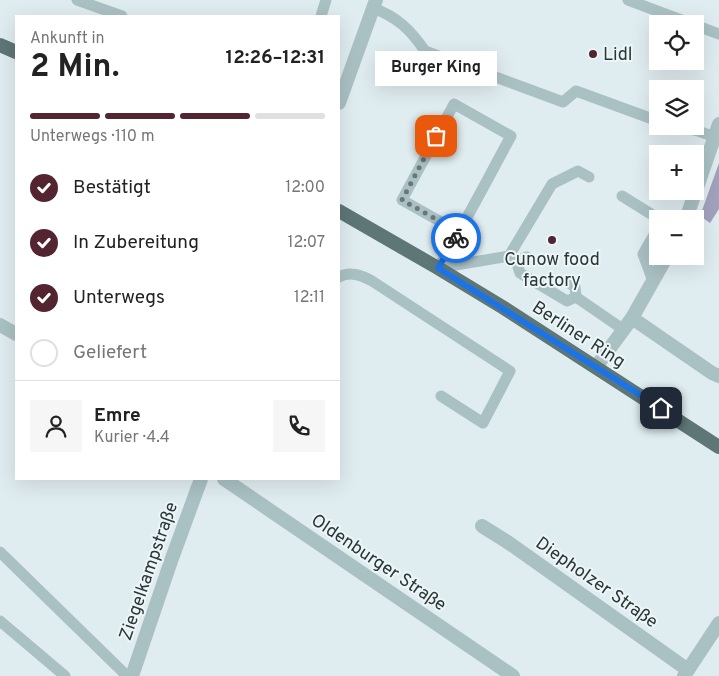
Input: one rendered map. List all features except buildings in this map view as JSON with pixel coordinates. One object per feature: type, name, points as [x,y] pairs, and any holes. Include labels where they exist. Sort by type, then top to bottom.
[{"type":"main road","points":[[0,45],[15,52]]},
{"type":"main road","name":"Berliner Ring","points":[[340,212],[438,268],[719,447]]},
{"type":"street","points":[[340,100],[374,4]]},
{"type":"street","points":[[689,210],[717,131]]},
{"type":"street","points":[[596,367],[628,324],[662,265]]},
{"type":"street","points":[[628,324],[719,376]]},
{"type":"street","points":[[0,325],[15,333]]},
{"type":"street","name":"Ziegelkampstraße","points":[[132,676],[201,480]]},
{"type":"street","name":"Oldenburger Straße","points":[[225,480],[513,676]]},
{"type":"street","name":"Diepholzer Straße","points":[[482,526],[509,543],[686,673]]},
{"type":"street","points":[[686,673],[719,623]]},
{"type":"lane","points":[[77,0],[119,15]]},
{"type":"lane","points":[[322,15],[326,0]]},
{"type":"lane","points":[[628,0],[669,15]]},
{"type":"lane","points":[[374,4],[400,21],[415,36],[425,51],[563,102],[576,91],[649,117]]},
{"type":"lane","points":[[704,28],[719,34]]},
{"type":"lane","points":[[438,268],[459,232],[511,136],[454,104],[402,200],[459,232]]},
{"type":"lane","points":[[704,131],[717,131]]},
{"type":"lane","points":[[512,258],[552,184],[578,171],[589,177]]},
{"type":"lane","points":[[622,196],[649,213]]},
{"type":"lane","points":[[649,244],[643,254],[653,281]]},
{"type":"lane","points":[[438,268],[512,258],[527,257],[533,261]]},
{"type":"lane","points":[[512,258],[520,273],[567,301],[576,297]]},
{"type":"lane","points":[[340,277],[351,274],[372,281],[510,371],[483,423],[441,396]]},
{"type":"lane","points":[[569,283],[576,287],[576,297]]},
{"type":"lane","points":[[576,297],[628,324]]},
{"type":"lane","points":[[0,552],[127,676]]},
{"type":"lane","points":[[0,620],[65,676]]},
{"type":"shaded area","points":[[719,163],[719,209],[710,223],[704,219],[704,210],[702,210]]},
{"type":"way so far","points":[[436,136],[402,200],[459,232],[456,238]]},
{"type":"place","name":"Lidl","points":[[593,54]]},
{"type":"place","name":"Burger King","points":[[436,136]]},
{"type":"place","name":"Cunow food factory","points":[[552,240]]},
{"type":"route","points":[[456,238],[438,268],[661,408]]}]
